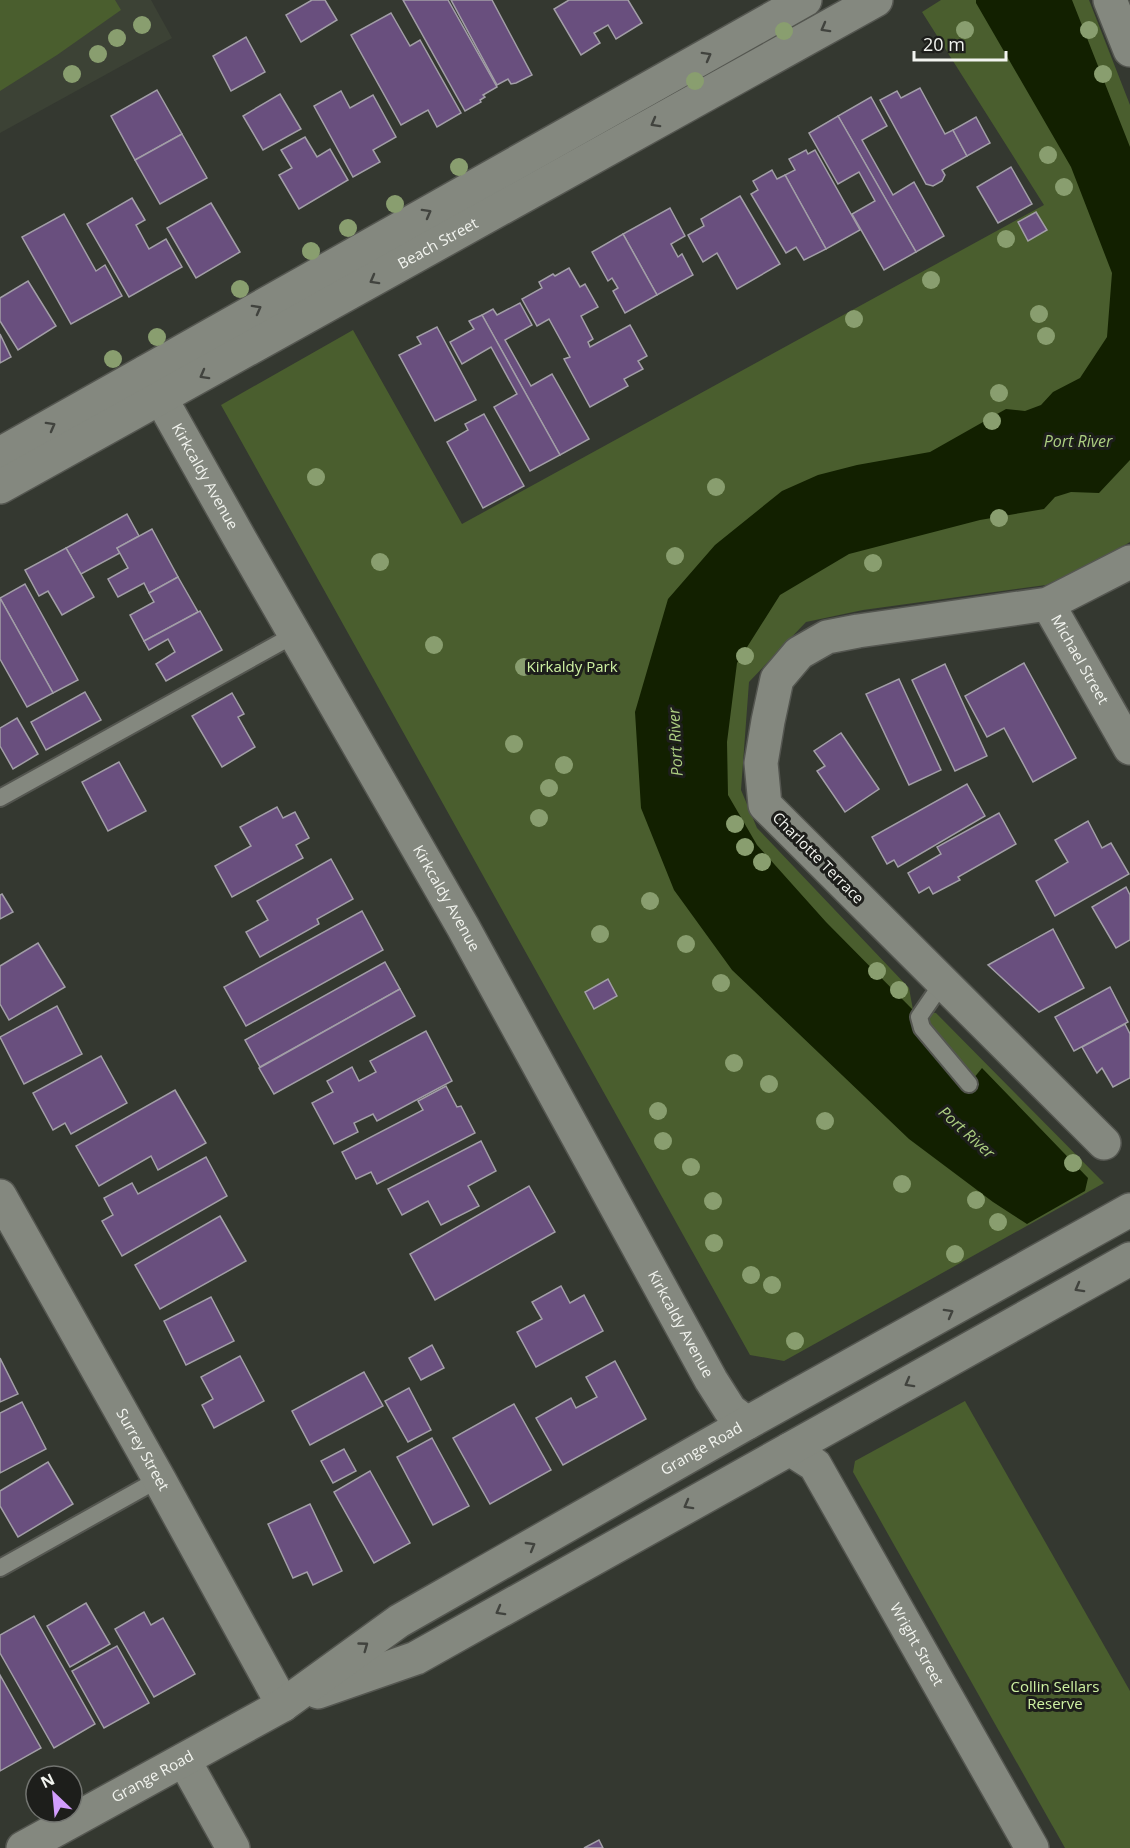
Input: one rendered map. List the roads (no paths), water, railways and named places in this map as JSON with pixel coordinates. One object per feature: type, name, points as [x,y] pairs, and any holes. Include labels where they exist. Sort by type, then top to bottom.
[{"type":"street","name":"Beach Street","points":[[0,488],[154,385],[805,0]]},
{"type":"street","name":"Beach Street","points":[[0,454],[154,385],[876,0]]},
{"type":"street","points":[[1110,0],[1130,50]]},
{"type":"street","name":"Kirkcaldy Avenue","points":[[154,385],[294,635],[463,927],[711,1380],[730,1410],[790,1449]]},
{"type":"street","name":"Charlotte Terrace","points":[[1104,1143],[765,805],[761,763],[777,679],[799,653],[827,637],[1048,604],[1130,562]]},
{"type":"street","name":"Michael Street","points":[[1048,604],[1126,732]]},
{"type":"street","name":"Surrey Street","points":[[0,1196],[159,1479],[282,1705]]},
{"type":"street","name":"Grange Road","points":[[23,1848],[282,1705],[399,1621],[747,1423],[1129,1212]]},
{"type":"street","name":"Grange Road","points":[[282,1705],[416,1658],[1130,1259]]},
{"type":"street","name":"Wright Street","points":[[790,1449],[815,1465],[1032,1848]]},
{"type":"street","points":[[184,1760],[233,1848]]},
{"type":"lane","points":[[0,798],[294,635]]},
{"type":"lane","points":[[943,982],[919,1017],[922,1029],[969,1084]]},
{"type":"lane","points":[[0,1568],[159,1479]]},
{"type":"water","name":"Port River","points":[[976,0],[1072,0],[1130,147],[1130,460],[1099,493],[1071,492],[1055,497],[1044,509],[980,520],[849,554],[780,595],[737,663],[727,742],[728,795],[757,845],[826,922],[913,1010],[911,1018],[914,1033],[962,1087],[969,1084],[982,1068],[1088,1178],[1085,1191],[1027,1224],[993,1202],[909,1139],[732,970],[674,890],[641,808],[635,712],[668,599],[715,545],[782,491],[818,475],[857,465],[930,452],[1006,409],[1025,411],[1041,405],[1053,392],[1080,378],[1107,337],[1112,273],[1071,167]]},
{"type":"park label","name":"Kirkaldy Park","points":[[572,667]]},
{"type":"park label","name":"Collin Sellars Reserve","points":[[1055,1696]]}]
